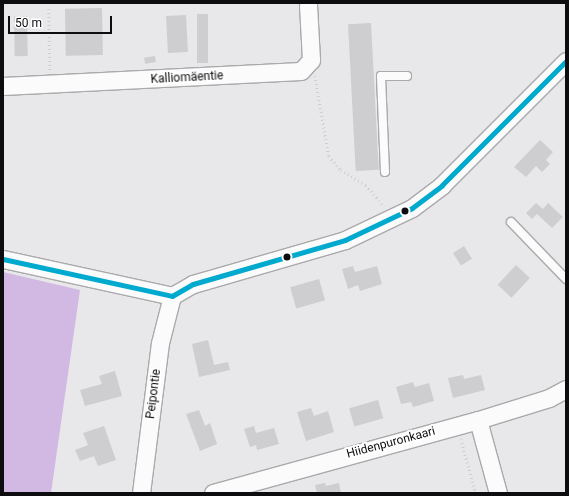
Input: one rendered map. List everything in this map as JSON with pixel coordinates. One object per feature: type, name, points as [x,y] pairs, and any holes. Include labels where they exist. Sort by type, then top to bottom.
[{"type":"street","points":[[308,6],[311,60],[308,68]]},
{"type":"street","points":[[3,259],[172,296],[193,284],[345,240],[412,208],[442,185],[566,61]]},
{"type":"street","name":"Kalliomäentie","points":[[3,86],[223,76],[301,71],[308,68]]},
{"type":"street","name":"Peipontie","points":[[142,493],[160,343],[172,296]]},
{"type":"street","name":"Hiidenpuronkaari","points":[[213,493],[478,420],[549,398],[566,389]]},
{"type":"street","points":[[478,420],[498,493]]},
{"type":"lane","points":[[385,172],[382,76],[407,76]]},
{"type":"lane","points":[[511,222],[566,279]]},
{"type":"path","points":[[49,9],[50,84]]},
{"type":"path","points":[[308,68],[317,79],[329,156],[341,170],[366,186],[386,208]]},
{"type":"path","points":[[455,426],[476,493]]},
{"type":"shaded area","points":[[3,272],[80,290],[51,493],[3,493]]},
{"type":"building","points":[[102,8],[103,55],[66,56],[65,9]]},
{"type":"building","points":[[197,14],[208,14],[208,63],[197,63]]},
{"type":"building","points":[[186,15],[188,52],[168,53],[166,16]]},
{"type":"building","points":[[14,16],[27,16],[28,56],[15,56]]},
{"type":"building","points":[[371,23],[379,170],[356,171],[348,24]]},
{"type":"building","points":[[155,56],[156,62],[145,64],[144,58]]},
{"type":"building","points":[[540,140],[553,152],[546,160],[550,164],[542,172],[536,166],[526,177],[514,167]]},
{"type":"building","points":[[536,203],[543,209],[548,203],[563,217],[552,228],[537,214],[532,219],[526,213]]},
{"type":"building","points":[[464,246],[472,259],[461,266],[453,253]]},
{"type":"building","points":[[516,265],[530,278],[511,298],[498,285]]},
{"type":"building","points":[[353,266],[355,272],[377,266],[382,284],[360,291],[358,285],[348,289],[342,269]]},
{"type":"building","points":[[319,279],[325,300],[296,308],[290,287]]},
{"type":"building","points":[[208,340],[214,365],[228,362],[230,370],[199,377],[192,344]]},
{"type":"building","points":[[115,371],[122,396],[85,406],[80,390],[102,384],[99,376]]},
{"type":"building","points":[[463,375],[464,379],[481,375],[485,390],[453,398],[448,378]]},
{"type":"building","points":[[413,382],[415,387],[429,383],[434,401],[413,407],[411,402],[401,404],[396,387]]},
{"type":"building","points":[[378,400],[383,418],[354,427],[349,408]]},
{"type":"building","points":[[311,408],[314,416],[328,411],[334,432],[306,441],[297,412]]},
{"type":"building","points":[[199,410],[205,426],[210,423],[217,444],[200,451],[186,414]]},
{"type":"building","points":[[104,426],[116,460],[98,466],[94,456],[80,461],[75,450],[88,445],[83,433]]},
{"type":"building","points":[[254,426],[256,433],[274,428],[279,444],[257,450],[256,445],[250,447],[244,429]]},
{"type":"building","points":[[325,483],[326,486],[339,483],[341,493],[317,493],[315,485]]},
{"type":"transit line","points":[[3,259],[172,296],[193,284],[345,240],[412,208],[442,185],[566,61]]}]
